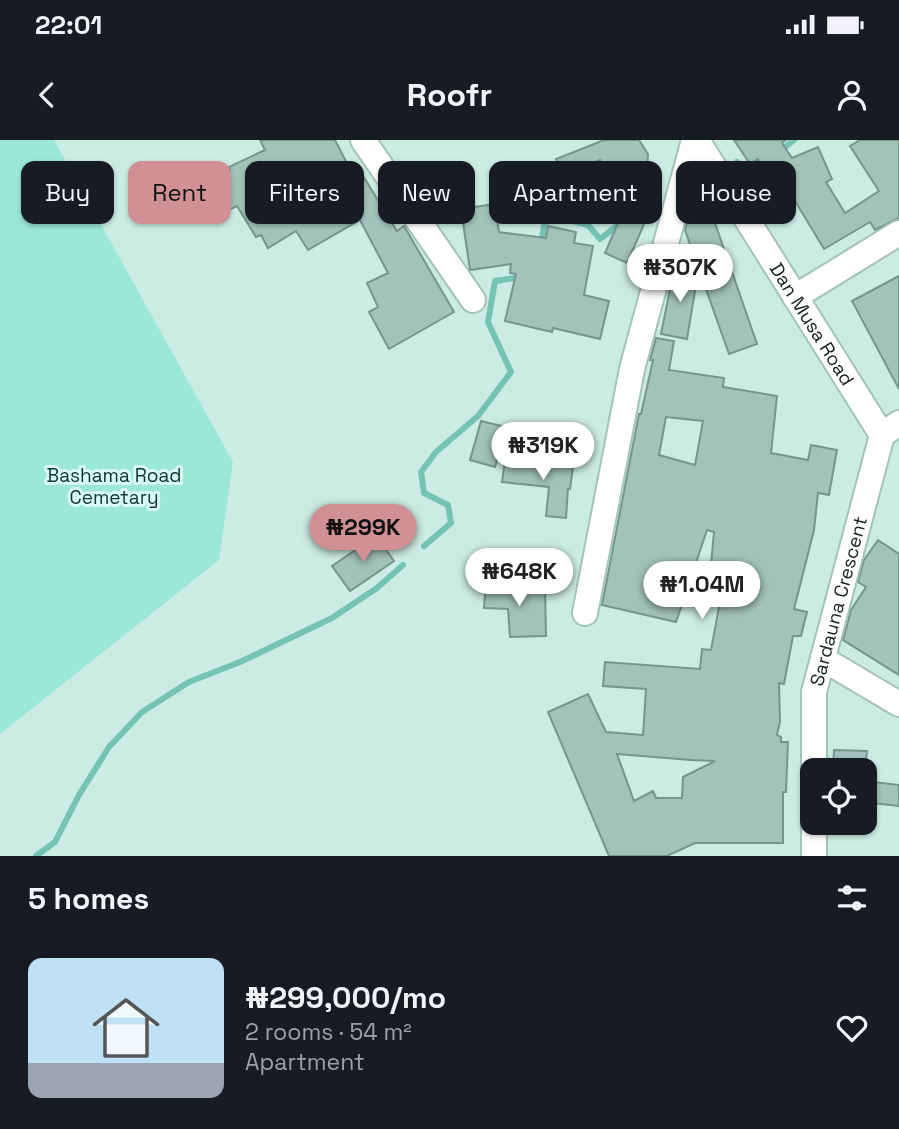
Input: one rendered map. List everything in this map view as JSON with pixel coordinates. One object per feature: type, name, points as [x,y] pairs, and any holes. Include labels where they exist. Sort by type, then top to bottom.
[{"type":"street","points":[[363,140],[473,300]]},
{"type":"street","points":[[585,613],[632,369],[695,140]]},
{"type":"street","name":"Dan Musa Road","points":[[695,140],[795,297],[891,429]]},
{"type":"street","points":[[795,297],[899,233]]},
{"type":"street","name":"Sardauna Crescent","points":[[814,758],[814,692],[891,429]]},
{"type":"street","points":[[823,659],[899,704]]},
{"type":"street","points":[[814,835],[814,856]]},
{"type":"green space","name":"Bashama Road Cemetary","points":[[0,140],[54,140],[66,161],[21,161],[21,224],[101,224],[233,462],[219,560],[0,734]]},
{"type":"building","points":[[260,140],[335,140],[346,161],[245,161],[245,219],[237,206],[231,209],[231,166],[265,150]]},
{"type":"building","points":[[604,140],[639,140],[648,154],[648,161],[556,159]]},
{"type":"building","points":[[734,140],[786,140],[782,143],[792,158],[818,147],[832,179],[826,182],[845,213],[879,191],[850,146],[860,140],[899,140],[899,218],[875,230],[870,222],[824,249],[796,203],[796,161],[748,161]]},
{"type":"building","points":[[364,178],[378,200],[378,224],[393,224],[397,231],[404,226],[454,312],[389,349],[369,312],[378,307],[367,283],[388,273],[362,224]]},
{"type":"building","points":[[489,205],[489,224],[498,224],[499,232],[546,238],[548,226],[576,232],[574,243],[593,246],[584,295],[609,301],[600,339],[505,321],[516,274],[510,273],[511,264],[470,270],[463,224],[475,224],[475,207]]},
{"type":"building","points":[[248,224],[353,224],[308,250],[296,231],[268,248],[261,235],[256,237]]},
{"type":"building","points":[[618,224],[644,224],[627,263],[605,253]]},
{"type":"building","points":[[687,224],[715,224],[757,344],[729,354],[685,230]]},
{"type":"building","points":[[674,269],[698,273],[687,339],[661,334]]},
{"type":"building","points":[[899,276],[899,389],[852,301]]},
{"type":"building","points":[[656,338],[674,341],[669,370],[724,378],[723,387],[777,396],[771,453],[808,460],[811,445],[837,450],[829,495],[818,493],[814,530],[794,609],[807,612],[801,636],[793,636],[784,684],[779,683],[780,722],[777,735],[781,737],[781,742],[788,742],[786,792],[783,792],[783,843],[695,843],[667,856],[609,856],[548,712],[588,694],[606,732],[643,735],[646,689],[603,686],[605,662],[700,669],[702,649],[711,650],[724,580],[710,575],[714,532],[707,530],[676,622],[602,605],[639,414],[653,360],[650,360]],"holes":[[[666,417],[703,421],[695,465],[659,455]],[[617,754],[691,760],[715,761],[683,777],[682,798],[656,798],[653,791],[634,801]]]},
{"type":"building","points":[[481,421],[506,427],[495,467],[470,460]]},
{"type":"building","points":[[505,460],[573,467],[566,518],[546,516],[549,487],[502,482]]},
{"type":"building","points":[[376,536],[394,561],[350,591],[332,566]]},
{"type":"building","points":[[878,540],[899,554],[899,675],[843,640],[851,610],[866,587],[858,582],[864,560]]},
{"type":"building","points":[[507,581],[507,588],[545,587],[546,636],[510,637],[508,609],[484,608],[486,582]]},
{"type":"building","points":[[834,750],[867,751],[866,758],[834,758]]},
{"type":"building","points":[[877,782],[899,785],[899,806],[877,803]]},
{"type":"waterway","points":[[779,152],[794,140]]},
{"type":"waterway","points":[[541,244],[546,214],[588,225],[600,239],[617,226]]},
{"type":"waterway","points":[[424,546],[451,523],[448,505],[424,493],[421,472],[436,452],[478,416],[511,372],[488,322],[495,281],[521,277]]},
{"type":"waterway","points":[[36,856],[55,842],[79,795],[109,747],[142,712],[189,682],[240,662],[332,618],[377,588],[403,565]]}]
